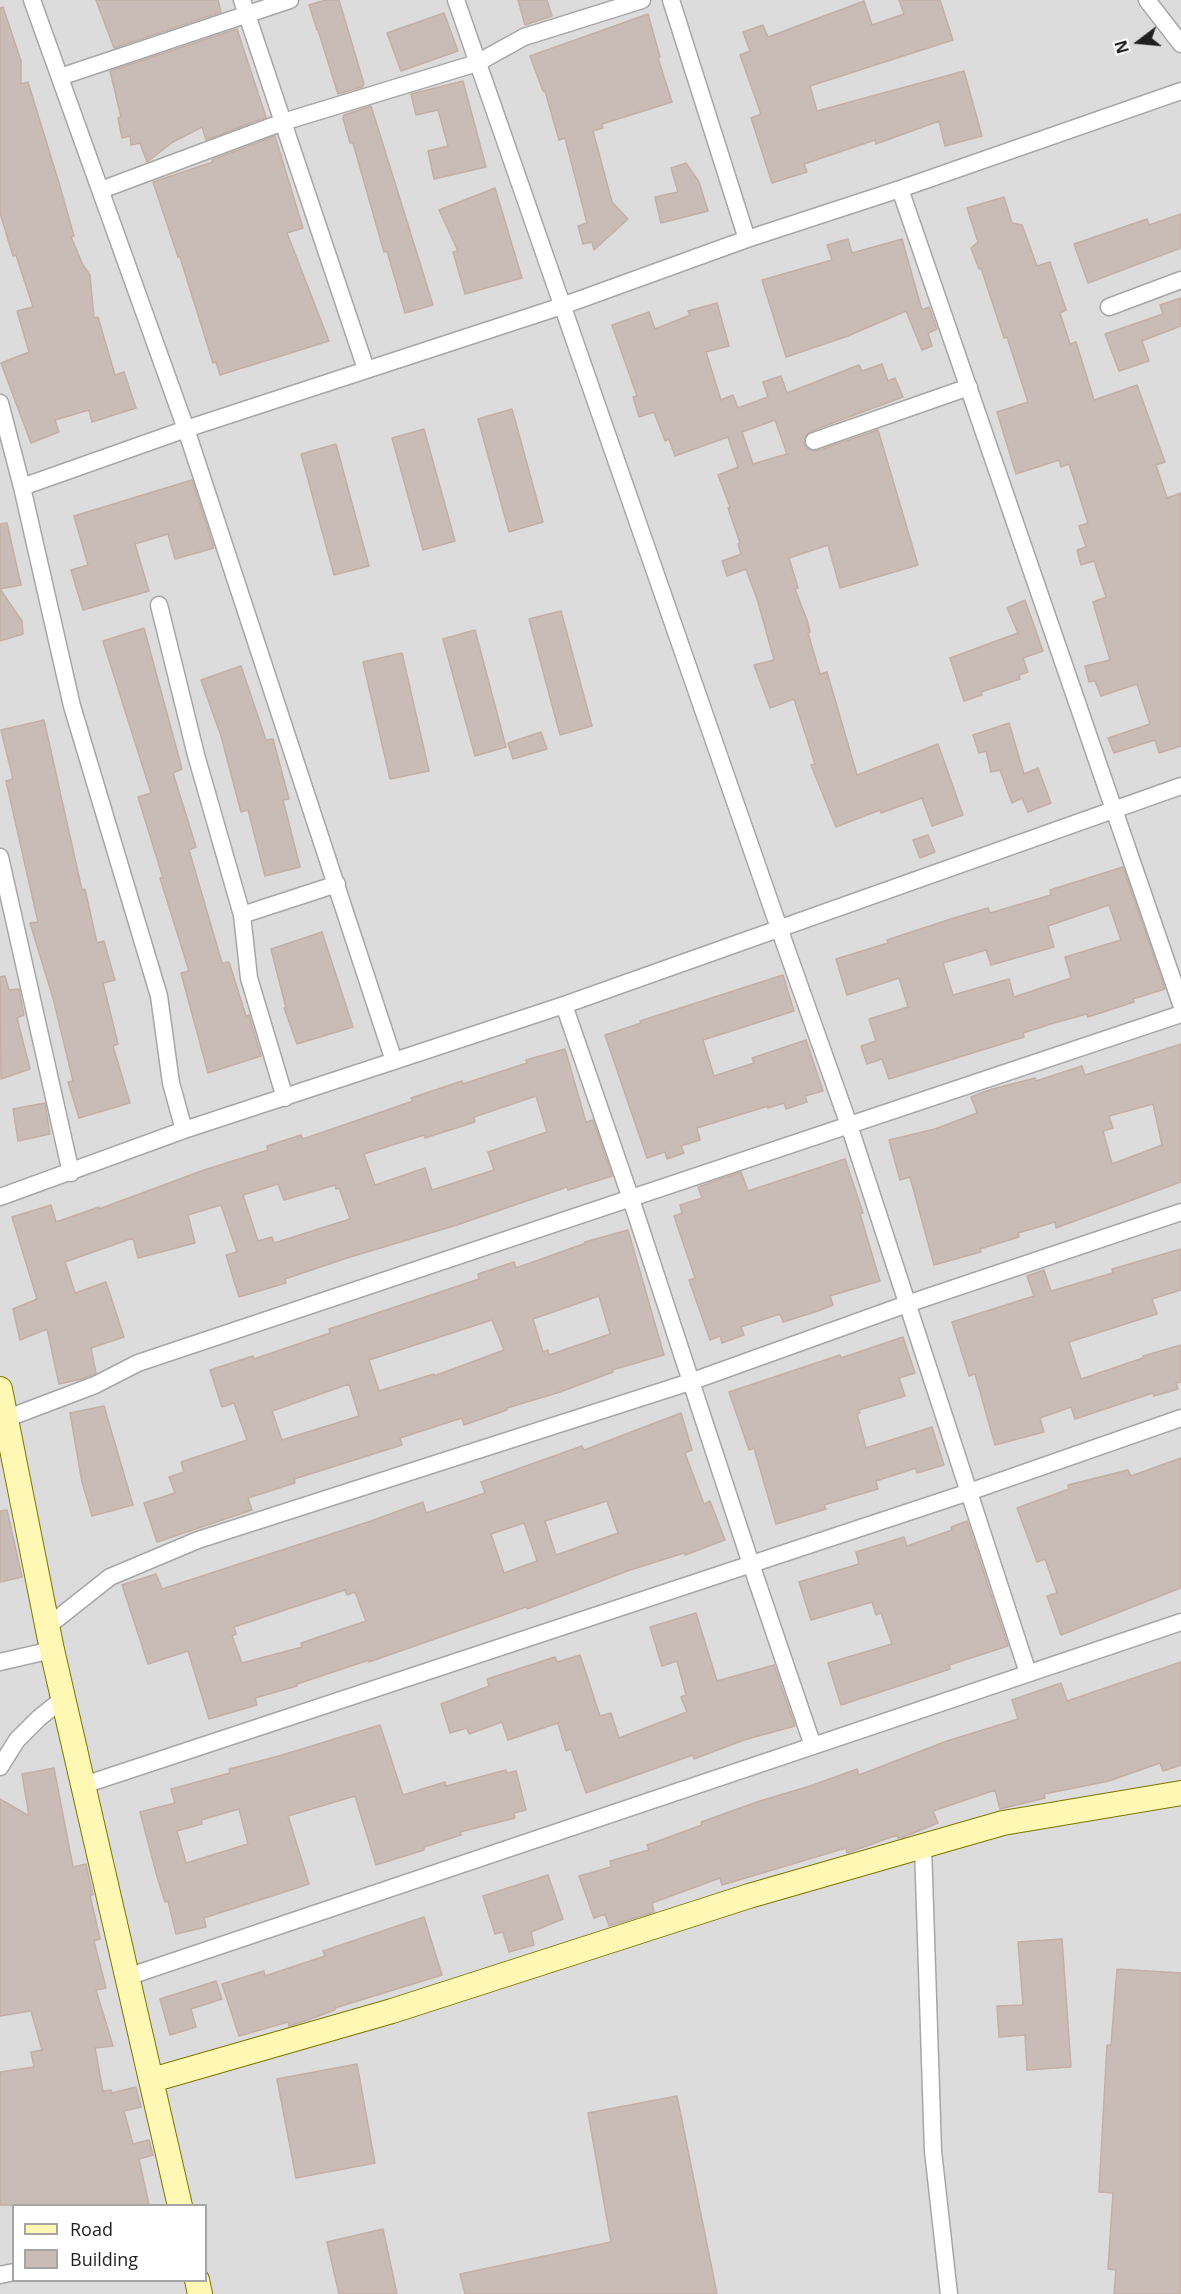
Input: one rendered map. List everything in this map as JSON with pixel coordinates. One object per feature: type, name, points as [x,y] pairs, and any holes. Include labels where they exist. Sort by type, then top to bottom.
[{"type":"street","points":[[32,0],[186,429],[394,1061]]},
{"type":"street","points":[[60,77],[244,8],[290,0]]},
{"type":"street","points":[[456,0],[849,1125],[1028,1673]]},
{"type":"street","points":[[101,190],[283,122],[477,63],[524,37],[642,0]]},
{"type":"street","points":[[671,0],[747,238]]},
{"type":"street","points":[[1148,0],[1181,44]]},
{"type":"street","points":[[244,8],[366,369]]},
{"type":"street","points":[[22,487],[186,429],[562,306],[747,238],[900,189],[1181,91]]},
{"type":"street","points":[[900,189],[1181,1004]]},
{"type":"street","points":[[1108,307],[1181,280]]},
{"type":"street","points":[[814,441],[969,387]]},
{"type":"street","points":[[0,403],[22,487],[72,706],[159,996],[171,1083],[184,1130]]},
{"type":"street","points":[[159,605],[196,755],[242,915],[249,978],[285,1098]]},
{"type":"street","points":[[0,1197],[184,1130],[564,1005],[1181,786]]},
{"type":"street","points":[[0,856],[71,1173]]},
{"type":"street","points":[[242,915],[337,884]]},
{"type":"street","points":[[564,1005],[813,1746]]},
{"type":"street","points":[[3,1420],[95,1385],[138,1363],[1181,1014]]},
{"type":"street","points":[[48,1626],[110,1577],[198,1540],[690,1382],[907,1304],[1181,1212]]},
{"type":"street","points":[[0,1389],[3,1420],[52,1650],[180,2204]]},
{"type":"street","points":[[84,1785],[969,1492],[1181,1418]]},
{"type":"street","points":[[127,1977],[1181,1622]]},
{"type":"street","points":[[0,1662],[52,1650]]},
{"type":"street","points":[[0,1767],[17,1740],[63,1698]]},
{"type":"street","points":[[152,2080],[392,2011],[749,1896],[1004,1823],[1128,1800],[1181,1793]]},
{"type":"street","points":[[923,1847],[933,2151],[949,2294]]},
{"type":"shaded area","points":[[0,0],[1181,0],[1181,2294],[0,2294]]},
{"type":"building","points":[[96,0],[218,0],[221,12],[114,48]]},
{"type":"building","points":[[326,0],[339,0],[364,84],[362,87],[338,94],[309,5]]},
{"type":"building","points":[[518,0],[547,0],[552,16],[525,25]]},
{"type":"building","points":[[899,0],[940,0],[953,40],[810,86],[817,111],[964,71],[982,136],[945,146],[939,121],[876,144],[875,140],[804,164],[807,172],[772,183],[751,118],[761,114],[740,55],[750,51],[743,32],[763,25],[768,37],[864,1],[872,25],[904,14]]},
{"type":"building","points":[[3,7],[21,61],[21,84],[28,82],[74,236],[71,237],[90,275],[94,318],[98,317],[115,375],[124,372],[136,408],[92,422],[89,410],[55,420],[59,432],[31,443],[1,363],[29,352],[17,311],[33,307],[16,255],[13,256],[0,213],[0,8]]},
{"type":"building","points":[[444,13],[458,51],[401,71],[387,33]]},
{"type":"building","points":[[648,14],[660,57],[658,58],[672,102],[602,124],[603,128],[593,131],[612,202],[628,219],[594,250],[592,242],[583,244],[578,226],[587,223],[565,138],[559,140],[545,91],[543,91],[530,56]]},
{"type":"building","points":[[237,29],[266,117],[206,140],[202,127],[173,142],[147,162],[140,143],[131,145],[130,136],[122,138],[118,118],[121,117],[110,71]]},
{"type":"building","points":[[463,81],[486,167],[434,179],[428,151],[448,146],[438,110],[416,115],[411,94]]},
{"type":"building","points":[[371,106],[433,305],[405,313],[387,251],[384,252],[353,143],[350,143],[343,118],[344,115]]},
{"type":"building","points":[[275,136],[303,228],[287,233],[329,341],[220,375],[216,362],[213,363],[180,257],[178,257],[153,182],[213,162],[212,160]]},
{"type":"building","points":[[686,163],[699,182],[708,211],[661,223],[655,197],[678,192],[671,168]]},
{"type":"building","points":[[495,188],[522,278],[465,294],[453,252],[458,251],[439,210]]},
{"type":"building","points":[[1004,197],[1012,223],[1022,225],[1037,266],[1050,262],[1066,310],[1060,313],[1070,344],[1076,342],[1094,400],[1137,385],[1165,462],[1156,465],[1167,498],[1181,493],[1181,746],[1159,753],[1155,740],[1114,753],[1108,738],[1150,724],[1137,684],[1101,696],[1095,681],[1089,682],[1085,666],[1110,660],[1093,602],[1106,597],[1094,561],[1081,565],[1077,550],[1086,547],[1079,526],[1088,523],[1069,464],[1061,467],[1059,460],[1016,474],[997,412],[1028,402],[1007,337],[1004,338],[981,268],[979,269],[971,248],[978,242],[967,208]]},
{"type":"building","points":[[1181,214],[1181,248],[1088,283],[1074,244],[1147,219],[1149,225]]},
{"type":"building","points":[[848,239],[852,253],[902,239],[922,310],[929,307],[937,329],[928,333],[932,346],[922,350],[906,311],[848,336],[786,357],[762,280],[832,260],[827,245]]},
{"type":"building","points":[[1181,298],[1181,326],[1142,341],[1149,361],[1119,371],[1105,334],[1163,314],[1160,305]]},
{"type":"building","points":[[717,303],[729,346],[706,352],[721,400],[733,395],[738,408],[768,397],[763,382],[781,376],[787,393],[859,365],[862,371],[882,364],[888,381],[895,378],[903,397],[811,431],[806,435],[804,444],[808,449],[817,451],[878,430],[918,565],[840,588],[828,545],[789,558],[798,588],[795,589],[807,620],[810,632],[808,633],[820,674],[827,672],[857,775],[938,744],[963,815],[932,826],[922,798],[881,813],[880,810],[836,827],[811,765],[815,764],[794,699],[770,708],[754,665],[774,660],[758,602],[746,569],[727,576],[722,561],[741,554],[738,544],[740,543],[728,508],[730,507],[718,475],[738,467],[728,437],[675,456],[669,439],[665,441],[654,412],[639,417],[633,397],[637,396],[612,325],[649,312],[655,329],[690,315],[688,311]],"holes":[[[775,420],[787,454],[753,464],[742,432]]]},
{"type":"building","points":[[512,409],[543,522],[509,532],[478,419]]},
{"type":"building","points":[[424,429],[455,541],[423,550],[392,438]]},
{"type":"building","points":[[336,444],[369,566],[334,575],[301,454]]},
{"type":"building","points":[[192,480],[214,548],[175,559],[168,534],[135,544],[149,591],[83,610],[71,570],[88,565],[74,516]]},
{"type":"building","points":[[7,523],[21,585],[0,589],[0,524]]},
{"type":"building","points":[[0,589],[22,621],[23,634],[0,641]]},
{"type":"building","points":[[1025,600],[1043,651],[1023,658],[1028,672],[1019,675],[1020,679],[981,692],[982,695],[964,701],[950,658],[1018,633],[1007,608]]},
{"type":"building","points":[[561,611],[592,726],[560,735],[529,619]]},
{"type":"building","points":[[144,628],[182,769],[173,773],[196,847],[189,850],[222,963],[229,962],[246,1016],[249,1015],[261,1056],[208,1073],[181,973],[189,971],[138,797],[151,793],[103,641]]},
{"type":"building","points":[[475,630],[506,747],[475,756],[443,639]]},
{"type":"building","points":[[402,653],[429,771],[390,779],[363,662]]},
{"type":"building","points":[[241,666],[266,740],[273,739],[289,799],[283,800],[300,867],[265,876],[248,810],[241,812],[221,736],[201,680]]},
{"type":"building","points":[[44,720],[82,890],[85,889],[97,943],[104,941],[115,980],[103,983],[118,1044],[113,1046],[130,1103],[79,1118],[68,1082],[73,1081],[53,998],[30,923],[38,922],[6,781],[13,779],[1,730]]},
{"type":"building","points":[[1009,723],[1024,774],[1038,768],[1051,803],[1028,812],[1022,798],[1012,803],[1000,770],[991,772],[986,751],[979,753],[973,735]]},
{"type":"building","points":[[541,732],[547,749],[513,759],[508,743]]},
{"type":"building","points":[[928,835],[935,852],[920,858],[913,840]]},
{"type":"building","points":[[1123,867],[1165,989],[1088,1017],[1087,1014],[1054,1023],[1023,1033],[1024,1037],[889,1079],[882,1059],[867,1064],[861,1046],[876,1041],[869,1019],[908,1007],[899,978],[847,995],[836,959],[888,943],[887,940],[954,918],[988,908],[990,913],[1051,895],[1050,890]],"holes":[[[1109,905],[1121,940],[1065,957],[1071,978],[1014,997],[1009,979],[953,995],[943,963],[986,950],[991,965],[1054,947],[1048,926]]]},
{"type":"building","points":[[322,932],[353,1027],[297,1044],[284,1008],[286,1008],[271,949]]},
{"type":"building","points":[[783,975],[794,1011],[703,1040],[714,1076],[754,1063],[752,1058],[806,1040],[823,1091],[805,1096],[807,1102],[786,1109],[784,1103],[768,1108],[768,1106],[697,1128],[700,1140],[681,1146],[684,1153],[667,1159],[665,1152],[647,1158],[605,1035],[641,1023],[640,1021]]},
{"type":"building","points":[[5,976],[9,990],[19,989],[24,1015],[17,1018],[30,1069],[1,1079],[0,977]]},
{"type":"building","points":[[1181,1044],[1181,1182],[1056,1228],[1055,1222],[1018,1233],[1019,1237],[980,1249],[981,1252],[934,1265],[910,1177],[900,1180],[889,1140],[935,1129],[977,1113],[971,1097],[989,1090],[1035,1078],[1036,1081],[1082,1066],[1085,1075]],"holes":[[[1153,1104],[1162,1145],[1112,1164],[1103,1131],[1113,1128],[1109,1116]]]},
{"type":"building","points":[[565,1049],[586,1122],[593,1120],[612,1176],[568,1190],[567,1187],[457,1225],[347,1258],[285,1279],[286,1283],[239,1297],[226,1255],[237,1252],[221,1205],[188,1215],[195,1243],[138,1258],[133,1238],[65,1262],[75,1293],[106,1282],[124,1337],[91,1348],[96,1373],[59,1384],[47,1329],[20,1340],[13,1309],[37,1299],[12,1217],[51,1205],[56,1222],[99,1207],[99,1209],[204,1170],[268,1150],[267,1146],[301,1135],[303,1139],[413,1101],[411,1098],[527,1063],[526,1060]],"holes":[[[536,1096],[547,1132],[488,1152],[494,1170],[432,1190],[425,1168],[375,1185],[364,1154],[475,1122],[474,1117]],[[278,1184],[284,1200],[335,1185],[336,1189],[339,1188],[350,1219],[274,1243],[272,1237],[258,1241],[243,1195]]]},
{"type":"building","points":[[45,1103],[50,1134],[18,1141],[13,1109]]},
{"type":"building","points":[[845,1159],[863,1213],[860,1214],[880,1281],[830,1296],[833,1305],[818,1311],[783,1322],[780,1314],[741,1327],[744,1335],[722,1343],[720,1336],[710,1340],[689,1280],[695,1278],[674,1216],[682,1213],[680,1205],[702,1198],[698,1187],[741,1172],[748,1191]]},
{"type":"building","points":[[628,1230],[664,1355],[612,1370],[613,1372],[560,1392],[507,1408],[507,1410],[464,1425],[462,1418],[400,1438],[402,1445],[294,1479],[295,1483],[248,1498],[252,1510],[157,1542],[144,1503],[175,1493],[169,1477],[184,1472],[181,1462],[247,1440],[234,1403],[222,1407],[210,1370],[253,1356],[254,1359],[330,1333],[329,1329],[479,1279],[478,1274],[514,1262],[516,1268],[585,1242]],"holes":[[[599,1296],[610,1334],[549,1355],[548,1350],[543,1352],[533,1319]],[[492,1320],[504,1350],[434,1376],[434,1374],[379,1391],[369,1360]],[[349,1384],[359,1416],[282,1440],[272,1411]]]},
{"type":"building","points":[[1181,1249],[1181,1290],[1152,1299],[1157,1314],[1069,1342],[1081,1379],[1143,1358],[1143,1356],[1181,1345],[1181,1382],[1176,1383],[1178,1389],[1154,1396],[1153,1393],[1075,1419],[1071,1407],[1040,1418],[1044,1432],[995,1445],[975,1374],[969,1376],[952,1322],[1034,1296],[1027,1276],[1044,1270],[1051,1291],[1113,1273],[1112,1269]]},
{"type":"building","points":[[903,1337],[915,1373],[899,1378],[905,1396],[859,1410],[860,1413],[857,1414],[866,1448],[932,1427],[944,1465],[917,1473],[916,1468],[876,1481],[878,1489],[824,1505],[826,1509],[776,1524],[754,1448],[749,1450],[729,1392],[840,1355],[841,1358]]},
{"type":"building","points":[[104,1406],[133,1505],[92,1516],[82,1482],[70,1413]]},
{"type":"building","points":[[681,1413],[692,1450],[685,1453],[704,1504],[710,1501],[725,1540],[685,1555],[684,1553],[630,1570],[527,1609],[526,1607],[369,1662],[369,1660],[297,1684],[297,1686],[255,1698],[257,1705],[209,1719],[188,1651],[148,1664],[122,1585],[156,1574],[162,1589],[423,1502],[426,1513],[485,1493],[481,1482],[582,1446],[584,1450]],"holes":[[[607,1501],[618,1533],[556,1555],[545,1521]],[[524,1523],[537,1561],[504,1573],[491,1534]],[[345,1590],[347,1595],[355,1592],[366,1621],[301,1643],[302,1647],[242,1663],[232,1636],[236,1634],[234,1627]]]},
{"type":"building","points":[[1181,1458],[1181,1588],[1061,1635],[1047,1596],[1057,1593],[1045,1559],[1037,1562],[1017,1508],[1069,1489],[1068,1485],[1128,1470],[1131,1476]]},
{"type":"building","points":[[7,1510],[22,1577],[0,1582],[0,1511]]},
{"type":"building","points":[[967,1521],[1008,1646],[949,1665],[950,1669],[841,1705],[828,1663],[892,1644],[881,1613],[876,1615],[872,1602],[811,1620],[799,1582],[859,1564],[856,1552],[904,1537],[907,1546],[952,1530],[951,1527]]},
{"type":"building","points":[[696,1613],[717,1681],[774,1665],[795,1726],[744,1740],[694,1759],[693,1755],[586,1793],[571,1749],[566,1751],[558,1723],[508,1740],[502,1722],[469,1734],[467,1728],[450,1733],[441,1704],[489,1686],[487,1679],[555,1657],[557,1662],[580,1655],[600,1716],[611,1713],[619,1738],[687,1712],[681,1697],[686,1695],[677,1661],[662,1666],[650,1627]]},
{"type":"building","points":[[1181,1662],[1181,1765],[1163,1771],[1160,1763],[1109,1781],[1044,1794],[1045,1798],[1000,1809],[995,1790],[933,1811],[938,1823],[901,1838],[897,1835],[847,1853],[846,1848],[722,1885],[720,1878],[652,1903],[654,1912],[609,1926],[605,1914],[594,1918],[579,1876],[611,1867],[610,1861],[649,1850],[647,1845],[702,1825],[701,1822],[760,1801],[857,1769],[859,1775],[947,1741],[1018,1719],[1012,1700],[1061,1683],[1067,1701]]},
{"type":"building","points":[[380,1725],[403,1795],[445,1782],[446,1786],[506,1770],[507,1773],[516,1771],[526,1810],[514,1813],[515,1818],[460,1832],[461,1835],[424,1847],[424,1850],[376,1865],[355,1796],[288,1816],[309,1884],[204,1918],[206,1927],[176,1934],[168,1901],[165,1902],[158,1880],[140,1812],[175,1803],[171,1789],[230,1773],[229,1769]],"holes":[[[239,1809],[248,1844],[186,1863],[177,1831],[202,1824],[201,1820]]]},
{"type":"building","points":[[54,1768],[73,1867],[86,1864],[100,1939],[94,1941],[106,1988],[96,1990],[113,2046],[95,2048],[103,2091],[111,2090],[112,2093],[136,2087],[141,2107],[124,2111],[133,2144],[149,2140],[153,2155],[139,2159],[149,2204],[0,2205],[0,2072],[34,2067],[31,2052],[42,2050],[31,2011],[0,2016],[0,1799],[29,1816],[22,1774]]},
{"type":"building","points":[[548,1875],[563,1919],[531,1932],[534,1945],[509,1952],[503,1932],[495,1934],[483,1896]]},
{"type":"building","points":[[424,1917],[442,1975],[335,2008],[335,2010],[289,2026],[288,2022],[239,2036],[222,1984],[264,1971],[265,1976],[325,1956],[323,1951]]},
{"type":"building","points":[[1062,1939],[1071,2067],[1027,2070],[1025,2035],[999,2037],[997,2006],[1023,2005],[1018,1942]]},
{"type":"building","points":[[1117,1969],[1181,1973],[1181,2294],[1114,2294],[1116,2270],[1108,2269],[1113,2193],[1099,2192],[1107,2045],[1111,2045]]},
{"type":"building","points":[[216,1981],[222,1999],[191,2009],[196,2027],[170,2035],[160,1999]]},
{"type":"building","points":[[357,2064],[375,2163],[296,2178],[277,2079]]},
{"type":"building","points":[[677,2096],[717,2294],[465,2294],[460,2274],[611,2242],[588,2113]]},
{"type":"building","points":[[383,2229],[397,2294],[339,2294],[327,2242]]}]
